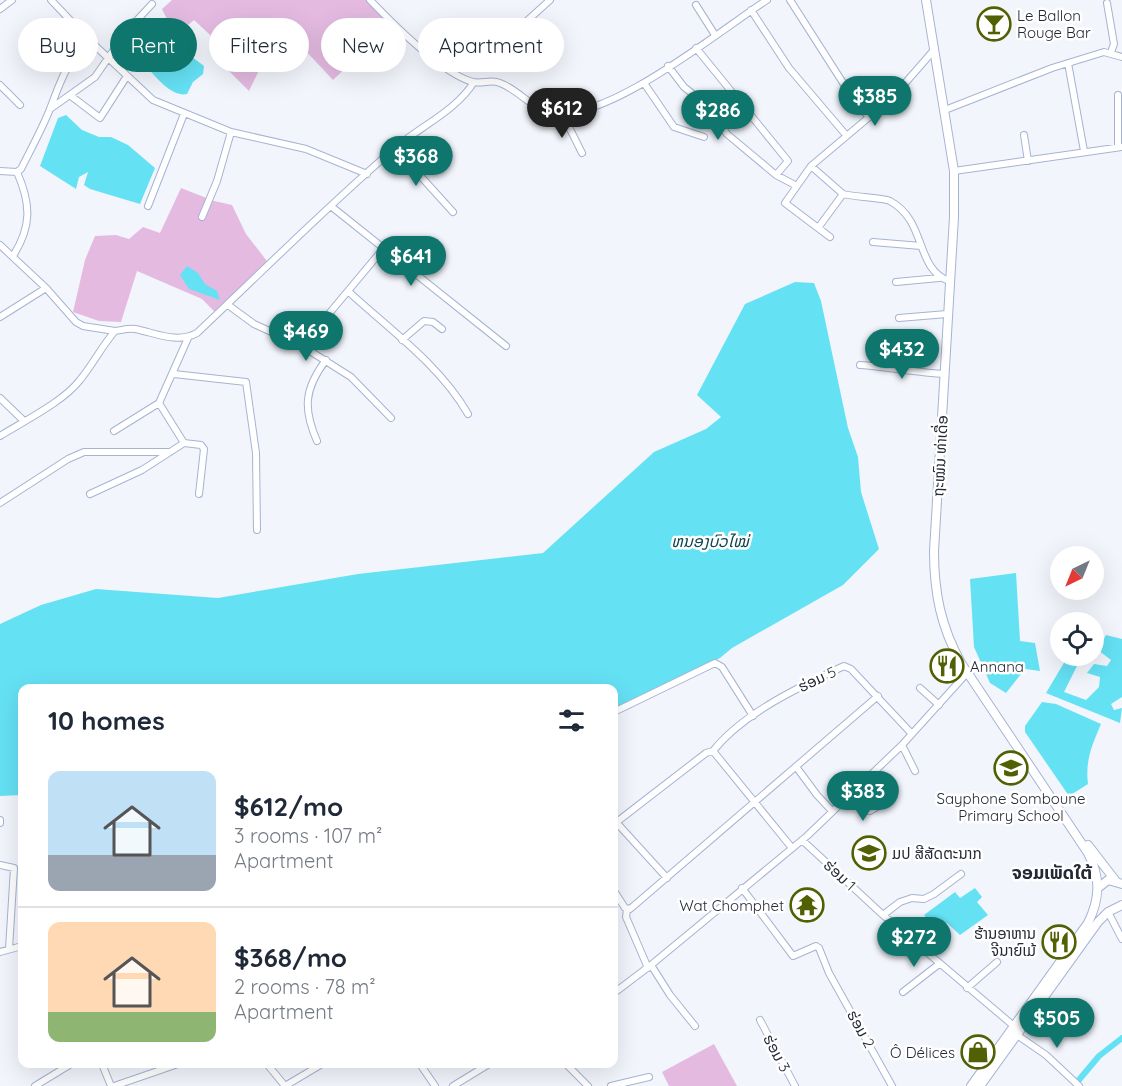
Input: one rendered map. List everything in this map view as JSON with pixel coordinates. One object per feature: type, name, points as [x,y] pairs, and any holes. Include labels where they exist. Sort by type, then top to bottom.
[{"type":"main road","name":"ຖະໝົນ ທ່າເດື່ອ","points":[[926,0],[954,171],[954,217],[934,582],[946,632],[967,673],[1093,862],[1098,888],[1097,898]]},
{"type":"main road","name":"ຖະໝົນ ທ່າເດື່ອ","points":[[1059,808],[1119,882]]},
{"type":"main road","points":[[1098,888],[1106,881],[1119,882]]},
{"type":"main road","points":[[1097,898],[1110,911]]},
{"type":"main road","points":[[980,1086],[1089,923],[1097,898]]},
{"type":"main road","points":[[971,1086],[1110,911],[1122,905]]},
{"type":"street","points":[[0,9],[12,0]]},
{"type":"street","points":[[51,0],[68,18]]},
{"type":"street","points":[[370,0],[417,45],[454,73],[474,82],[500,82],[545,111],[562,113],[595,106],[644,83],[765,0]]},
{"type":"street","points":[[530,18],[550,0]]},
{"type":"street","points":[[790,0],[854,100],[869,117]]},
{"type":"street","points":[[1107,3],[1114,44],[1111,52]]},
{"type":"street","points":[[50,109],[95,77],[126,32],[152,4]]},
{"type":"street","points":[[696,5],[715,35]]},
{"type":"street","points":[[751,10],[789,68],[846,135]]},
{"type":"street","points":[[98,48],[153,100],[231,132],[306,149],[367,174]]},
{"type":"street","points":[[696,48],[788,161],[776,175]]},
{"type":"street","points":[[830,237],[785,203],[795,185],[846,135],[893,97],[934,50]]},
{"type":"street","points":[[945,110],[1068,63],[1111,52],[1122,57]]},
{"type":"street","points":[[1068,63],[1084,151]]},
{"type":"street","points":[[668,66],[684,87],[708,106],[727,134],[776,175],[795,185]]},
{"type":"street","points":[[0,171],[17,172],[21,169],[50,109],[56,88],[64,72]]},
{"type":"street","points":[[70,96],[100,118],[127,76]]},
{"type":"street","points":[[0,245],[46,288],[68,315],[83,327],[116,331],[134,329],[155,336],[188,338],[197,333],[395,147],[439,116],[469,91],[474,82]]},
{"type":"street","points":[[644,83],[674,126],[704,137]]},
{"type":"street","points":[[0,85],[20,105]]},
{"type":"street","points":[[954,171],[1120,147],[1118,95]]},
{"type":"street","points":[[562,113],[582,153]]},
{"type":"street","points":[[148,206],[184,114]]},
{"type":"street","points":[[202,217],[217,181],[231,132]]},
{"type":"street","points":[[1024,135],[1028,161]]},
{"type":"street","points":[[395,147],[453,212]]},
{"type":"street","points":[[812,166],[843,194],[889,200],[913,221],[921,246],[939,278]]},
{"type":"street","points":[[13,256],[24,234],[29,204],[17,172]]},
{"type":"street","points":[[818,228],[843,194]]},
{"type":"street","points":[[332,207],[506,346]]},
{"type":"street","points":[[873,242],[921,246]]},
{"type":"street","points":[[302,346],[383,249]]},
{"type":"street","points":[[896,282],[939,278],[949,282]]},
{"type":"street","points":[[0,317],[46,288]]},
{"type":"street","points":[[349,292],[443,380],[458,397],[468,414]]},
{"type":"street","points":[[228,304],[264,330],[302,346],[351,377],[391,418]]},
{"type":"street","points":[[899,318],[947,314]]},
{"type":"street","points":[[402,340],[424,321],[433,322],[442,329]]},
{"type":"street","points":[[0,436],[79,382],[101,347],[116,331]]},
{"type":"street","points":[[114,431],[159,403],[174,374],[188,338]]},
{"type":"street","points":[[317,441],[311,428],[308,393],[315,374],[326,360]]},
{"type":"street","points":[[860,365],[898,367],[927,374],[945,374]]},
{"type":"street","points":[[174,374],[246,382],[256,453],[257,530]]},
{"type":"street","points":[[0,398],[24,421]]},
{"type":"street","points":[[159,403],[184,443]]},
{"type":"street","points":[[90,494],[142,470],[184,443],[199,444],[204,449],[199,494]]},
{"type":"street","points":[[0,503],[68,459],[84,452],[170,452]]},
{"type":"street","points":[[618,709],[715,663],[722,667],[753,716]]},
{"type":"street","name":"ຮ່ອມ 5","points":[[618,821],[706,753],[713,752],[753,716],[797,688],[844,666],[851,669],[879,696],[912,734]]},
{"type":"street","points":[[618,990],[650,967],[802,840],[902,745],[967,673]]},
{"type":"street","points":[[920,688],[939,705]]},
{"type":"street","points":[[627,909],[667,878],[879,696]]},
{"type":"street","points":[[902,745],[915,771]]},
{"type":"street","points":[[713,752],[792,848]]},
{"type":"street","points":[[797,768],[832,811]]},
{"type":"street","points":[[848,796],[862,810],[870,811],[883,803]]},
{"type":"street","points":[[618,826],[667,878]]},
{"type":"street","name":"ຮ່ອມ 1","points":[[802,840],[883,915],[1046,1055],[1078,1086]]},
{"type":"street","points":[[0,865],[14,868],[9,949]]},
{"type":"street","points":[[883,915],[900,902],[912,898],[924,899],[934,894],[961,874]]},
{"type":"street","name":"ຮ່ອມ 2","points":[[742,888],[793,956],[817,946],[829,973],[892,1086]]},
{"type":"street","points":[[618,897],[627,909],[626,917],[650,967],[695,1026]]},
{"type":"street","points":[[1110,911],[1122,939]]},
{"type":"street","points":[[0,952],[18,947]]},
{"type":"street","points":[[967,988],[998,962]]},
{"type":"street","points":[[903,992],[939,964]]},
{"type":"street","name":"ຮ່ອມ 3","points":[[760,1020],[795,1086]]},
{"type":"street","points":[[35,1086],[64,1068]]},
{"type":"street","points":[[104,1068],[112,1086],[167,1068]]},
{"type":"street","points":[[270,1068],[285,1086],[315,1068]]},
{"type":"street","points":[[423,1068],[435,1086]]},
{"type":"street","points":[[453,1086],[482,1068]]},
{"type":"street","points":[[570,1068],[588,1086]]},
{"type":"street","points":[[611,1086],[649,1077]]},
{"type":"street","points":[[141,1078],[144,1086]]},
{"type":"shaded area","points":[[172,0],[366,0],[384,18],[321,18],[321,67],[309,54],[309,18],[209,18],[209,34],[197,23],[197,18],[166,18],[162,9]]},
{"type":"shaded area","points":[[230,72],[258,72],[249,91]]},
{"type":"shaded area","points":[[326,72],[341,72],[333,80]]},
{"type":"shaded area","points":[[181,188],[214,201],[232,205],[246,234],[270,265],[217,314],[202,299],[137,271],[121,322],[99,321],[73,312],[85,260],[95,236],[116,235],[129,239],[143,227],[160,233]]},
{"type":"shaded area","points":[[714,1044],[737,1086],[669,1086],[662,1072]]},
{"type":"water","points":[[197,61],[204,66],[203,74],[193,82],[187,94],[172,91],[151,72],[197,72]]},
{"type":"water","points":[[66,115],[82,130],[99,137],[111,137],[128,145],[155,168],[140,204],[90,189],[84,185],[88,172],[79,177],[76,189],[40,166],[58,118]]},
{"type":"water","points":[[187,266],[198,273],[205,284],[217,291],[220,300],[189,289],[180,275]]},
{"type":"water","name":"ຫນອງບົວໄໝ່","points":[[795,282],[814,283],[821,301],[848,428],[858,457],[861,492],[879,549],[843,585],[732,648],[720,658],[618,706],[618,684],[18,684],[18,795],[0,796],[0,624],[41,605],[96,589],[218,598],[358,574],[543,553],[654,452],[706,429],[721,417],[697,395],[745,304]]},
{"type":"water","points":[[1016,573],[1020,641],[1035,643],[1040,671],[1025,669],[1006,693],[990,683],[974,647],[970,579]]},
{"type":"water","points":[[1106,635],[1122,639],[1122,697],[1111,704],[1114,710],[1122,708],[1120,723],[1046,693],[1062,666],[1077,666],[1064,692],[1086,700],[1099,687],[1100,677],[1087,673],[1092,666],[1107,666],[1111,660],[1104,655]]},
{"type":"water","points":[[1042,702],[1056,704],[1101,724],[1088,760],[1088,784],[1069,796],[1025,732],[1025,726]]},
{"type":"water","points":[[975,888],[982,897],[977,902],[988,915],[960,935],[947,923],[922,943],[918,937],[932,925],[924,915],[955,892],[960,898]]},
{"type":"waterway","points":[[1078,1081],[1099,1056],[1122,1038]]},
{"type":"place","name":"Le Ballon Rouge Bar","points":[[994,24]]},
{"type":"place","name":"Annana","points":[[947,666]]},
{"type":"place","name":"Sayphone Somboune Primary School","points":[[1011,768]]},
{"type":"place","name":"ມປ ສີສັດຕະນາກ","points":[[869,853]]},
{"type":"place","name":"Wat Chomphet","points":[[807,905]]},
{"type":"place","name":"ຮ້ານອາຫານ ຈີນາຍົເມ້","points":[[1059,942]]},
{"type":"place","name":"Ô Délices","points":[[978,1052]]},
{"type":"district","name":"ຈອມເພັດໃຕ້","points":[[1052,872]]}]
